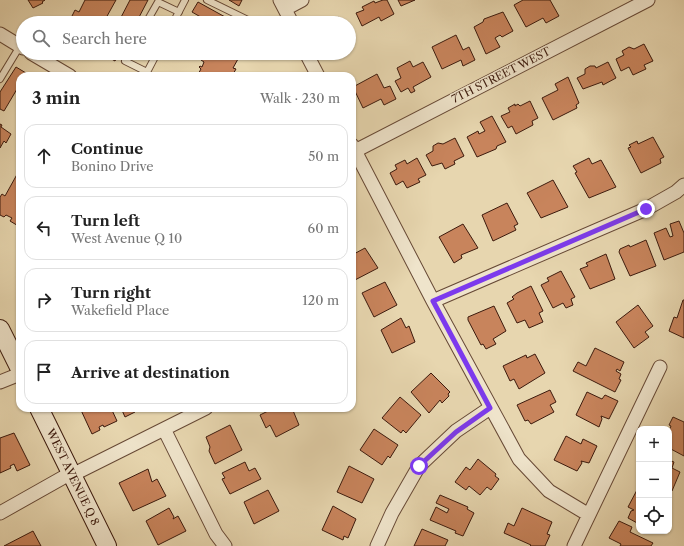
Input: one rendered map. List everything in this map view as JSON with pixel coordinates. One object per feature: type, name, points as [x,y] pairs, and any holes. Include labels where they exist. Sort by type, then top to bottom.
[{"type":"street","points":[[288,16],[282,5],[302,0]]},
{"type":"street","name":"7TH STREET WEST","points":[[356,146],[648,0]]},
{"type":"street","points":[[0,34],[16,44]]},
{"type":"street","points":[[43,60],[63,72]]},
{"type":"street","points":[[310,60],[316,72]]},
{"type":"street","points":[[356,154],[490,408],[519,459],[549,491],[589,516]]},
{"type":"street","points":[[433,301],[646,209],[684,186]]},
{"type":"street","points":[[0,328],[16,361]]},
{"type":"street","points":[[574,546],[660,367]]},
{"type":"street","points":[[0,382],[16,376]]},
{"type":"street","points":[[377,546],[392,513],[419,466],[456,432],[490,408]]},
{"type":"street","name":"WEST AVENUE Q 8","points":[[41,412],[107,546]]},
{"type":"street","points":[[0,513],[72,474],[198,412]]},
{"type":"street","points":[[164,429],[216,534],[225,546]]},
{"type":"lane","points":[[177,16],[185,0]]},
{"type":"lane","points":[[207,0],[240,16]]},
{"type":"lane","points":[[150,16],[158,2],[179,12]]},
{"type":"lane","points":[[0,79],[16,55]]},
{"type":"lane","points":[[126,60],[143,72]]},
{"type":"lane","points":[[147,72],[153,60]]},
{"type":"building","points":[[28,0],[45,0],[42,2],[43,3],[33,8]]},
{"type":"building","points":[[85,0],[116,0],[107,16],[72,16],[75,10],[79,12]]},
{"type":"building","points":[[130,0],[148,0],[140,16],[122,16]]},
{"type":"building","points":[[229,0],[242,0],[239,6]]},
{"type":"building","points":[[387,0],[394,14],[381,21],[379,17],[362,26],[356,13],[364,10],[362,7],[374,1],[375,3]]},
{"type":"building","points":[[398,0],[415,0],[401,6]]},
{"type":"building","points":[[523,0],[550,0],[559,16],[546,23],[543,18],[526,27],[514,5]]},
{"type":"building","points":[[198,2],[223,16],[199,16],[192,12]]},
{"type":"building","points":[[503,12],[513,31],[502,37],[500,35],[495,38],[500,47],[486,54],[474,27],[483,22],[484,19]]},
{"type":"building","points":[[456,35],[463,50],[469,47],[475,60],[463,66],[461,60],[442,69],[432,47]]},
{"type":"building","points":[[644,44],[653,61],[644,65],[646,69],[633,75],[629,67],[621,71],[616,59],[624,55],[622,51],[629,47],[634,49]]},
{"type":"building","points":[[201,60],[237,60],[233,68],[236,69],[234,72],[199,72],[201,69],[199,67],[202,67],[204,62]]},
{"type":"building","points":[[410,61],[413,67],[423,62],[431,77],[413,87],[415,91],[411,93],[408,88],[401,92],[395,81],[401,78],[397,68]]},
{"type":"building","points":[[608,62],[616,78],[603,85],[602,82],[583,89],[577,78],[585,74],[585,69],[590,66],[595,66],[596,68]]},
{"type":"building","points":[[16,67],[24,72],[16,72],[16,91],[4,111],[0,109],[0,92]]},
{"type":"building","points":[[377,74],[384,88],[390,86],[396,99],[384,105],[381,99],[363,108],[356,93],[356,85]]},
{"type":"building","points":[[568,77],[579,103],[576,105],[577,108],[553,120],[542,98],[558,90],[555,84]]},
{"type":"building","points":[[530,101],[538,118],[532,121],[533,125],[516,134],[512,126],[508,128],[501,116],[510,112],[508,108],[515,104],[515,106],[518,104],[520,106]]},
{"type":"building","points":[[492,116],[506,142],[497,146],[496,149],[477,157],[467,137],[478,131],[479,134],[485,131],[480,122]]},
{"type":"building","points":[[0,124],[2,125],[1,127],[11,134],[6,143],[4,141],[0,148]]},
{"type":"building","points":[[653,137],[664,157],[660,159],[661,163],[641,173],[628,148],[631,147],[629,145],[637,141],[638,144]]},
{"type":"building","points":[[455,138],[464,156],[454,161],[455,164],[445,169],[442,163],[432,166],[426,155],[433,151],[433,146],[438,143],[443,144]]},
{"type":"building","points":[[417,158],[426,175],[418,179],[420,182],[407,188],[403,181],[396,185],[390,173],[397,169],[395,165],[405,160],[407,164]]},
{"type":"building","points":[[589,158],[592,164],[601,160],[616,187],[589,198],[575,173],[577,172],[573,166]]},
{"type":"building","points":[[16,176],[16,225],[10,221],[12,218],[6,215],[4,217],[0,215],[0,197],[2,194],[5,196]]},
{"type":"building","points":[[553,180],[568,207],[541,218],[527,193]]},
{"type":"building","points":[[507,203],[518,224],[514,226],[516,230],[493,241],[482,215]]},
{"type":"building","points":[[679,221],[684,233],[684,252],[664,260],[654,233],[666,228],[670,237],[673,236],[670,224]]},
{"type":"building","points":[[463,224],[478,248],[461,255],[462,258],[454,263],[439,237]]},
{"type":"building","points":[[646,240],[656,266],[630,276],[619,252],[620,249],[629,245],[630,247]]},
{"type":"building","points":[[365,248],[378,268],[356,279],[356,253]]},
{"type":"building","points":[[606,254],[615,279],[590,289],[580,269],[588,266],[586,263]]},
{"type":"building","points":[[561,271],[575,297],[571,299],[573,305],[566,308],[563,303],[553,308],[541,285],[549,281],[547,278]]},
{"type":"building","points":[[385,282],[397,305],[374,317],[362,293]]},
{"type":"building","points":[[531,286],[543,311],[539,313],[543,322],[529,328],[525,320],[517,323],[507,303],[514,299],[512,297],[517,293]]},
{"type":"building","points":[[683,300],[684,338],[669,331],[674,317],[677,318]]},
{"type":"building","points":[[638,305],[653,326],[645,332],[649,337],[634,348],[616,322]]},
{"type":"building","points":[[494,306],[506,331],[493,339],[496,344],[486,349],[483,344],[481,345],[468,320],[468,317]]},
{"type":"building","points":[[401,318],[406,328],[409,326],[415,342],[392,353],[381,330]]},
{"type":"building","points":[[595,348],[624,362],[620,371],[617,369],[616,371],[621,374],[619,379],[621,380],[615,392],[573,371],[578,362],[586,366]]},
{"type":"building","points":[[535,354],[545,373],[519,389],[514,379],[510,381],[503,366],[526,355],[527,358]]},
{"type":"building","points":[[431,373],[450,392],[448,394],[449,396],[442,403],[440,400],[429,413],[411,392]]},
{"type":"building","points":[[550,390],[556,402],[550,405],[554,412],[531,424],[528,420],[525,421],[517,405]]},
{"type":"building","points":[[587,392],[602,399],[605,395],[618,401],[609,419],[601,416],[602,419],[599,427],[576,415]]},
{"type":"building","points":[[400,397],[421,415],[406,433],[403,430],[401,433],[382,418]]},
{"type":"building","points":[[82,412],[113,412],[117,421],[104,427],[103,425],[99,427],[100,430],[92,434]]},
{"type":"building","points":[[123,412],[135,412],[125,417]]},
{"type":"building","points":[[266,412],[294,412],[299,425],[276,437],[270,425],[266,428],[260,415]]},
{"type":"building","points":[[673,417],[684,422],[684,456],[672,450],[672,426],[669,425]]},
{"type":"building","points":[[230,425],[242,450],[215,464],[209,451],[210,447],[206,437]]},
{"type":"building","points":[[374,429],[398,445],[390,458],[388,456],[382,465],[360,450]]},
{"type":"building","points":[[14,433],[30,465],[17,471],[14,464],[10,466],[11,468],[0,473],[0,438]]},
{"type":"building","points":[[566,436],[581,444],[583,439],[597,446],[589,463],[581,461],[582,463],[577,471],[554,460]]},
{"type":"building","points":[[478,459],[496,474],[495,476],[499,479],[491,490],[487,487],[480,495],[469,486],[466,490],[455,482],[466,467],[470,470]]},
{"type":"building","points":[[245,462],[249,471],[255,468],[261,479],[230,494],[222,479],[225,478],[222,473]]},
{"type":"building","points":[[349,466],[374,479],[362,503],[337,492]]},
{"type":"building","points":[[672,468],[680,472],[672,491]]},
{"type":"building","points":[[148,469],[152,482],[157,479],[166,496],[133,511],[119,483]]},
{"type":"building","points":[[268,490],[279,511],[254,524],[244,502]]},
{"type":"building","points":[[636,492],[636,522],[628,518],[631,511],[634,510],[628,507]]},
{"type":"building","points":[[440,495],[468,507],[467,509],[474,513],[463,536],[455,533],[456,531],[430,520],[436,507],[447,513],[449,509],[436,503]]},
{"type":"building","points":[[333,506],[356,519],[348,538],[344,536],[343,540],[322,530]]},
{"type":"building","points":[[169,508],[174,517],[173,519],[178,516],[186,531],[158,545],[146,521]]},
{"type":"building","points":[[522,508],[552,522],[547,534],[550,535],[545,546],[530,546],[531,545],[504,533],[508,523],[514,526]]},
{"type":"building","points":[[619,521],[632,527],[630,532],[653,543],[651,546],[620,546],[621,544],[609,538]]},
{"type":"building","points":[[422,529],[448,540],[445,546],[414,546]]},
{"type":"building","points":[[33,531],[41,546],[4,546]]},
{"type":"route","points":[[419,466],[456,432],[490,408],[433,301],[646,209]]}]
